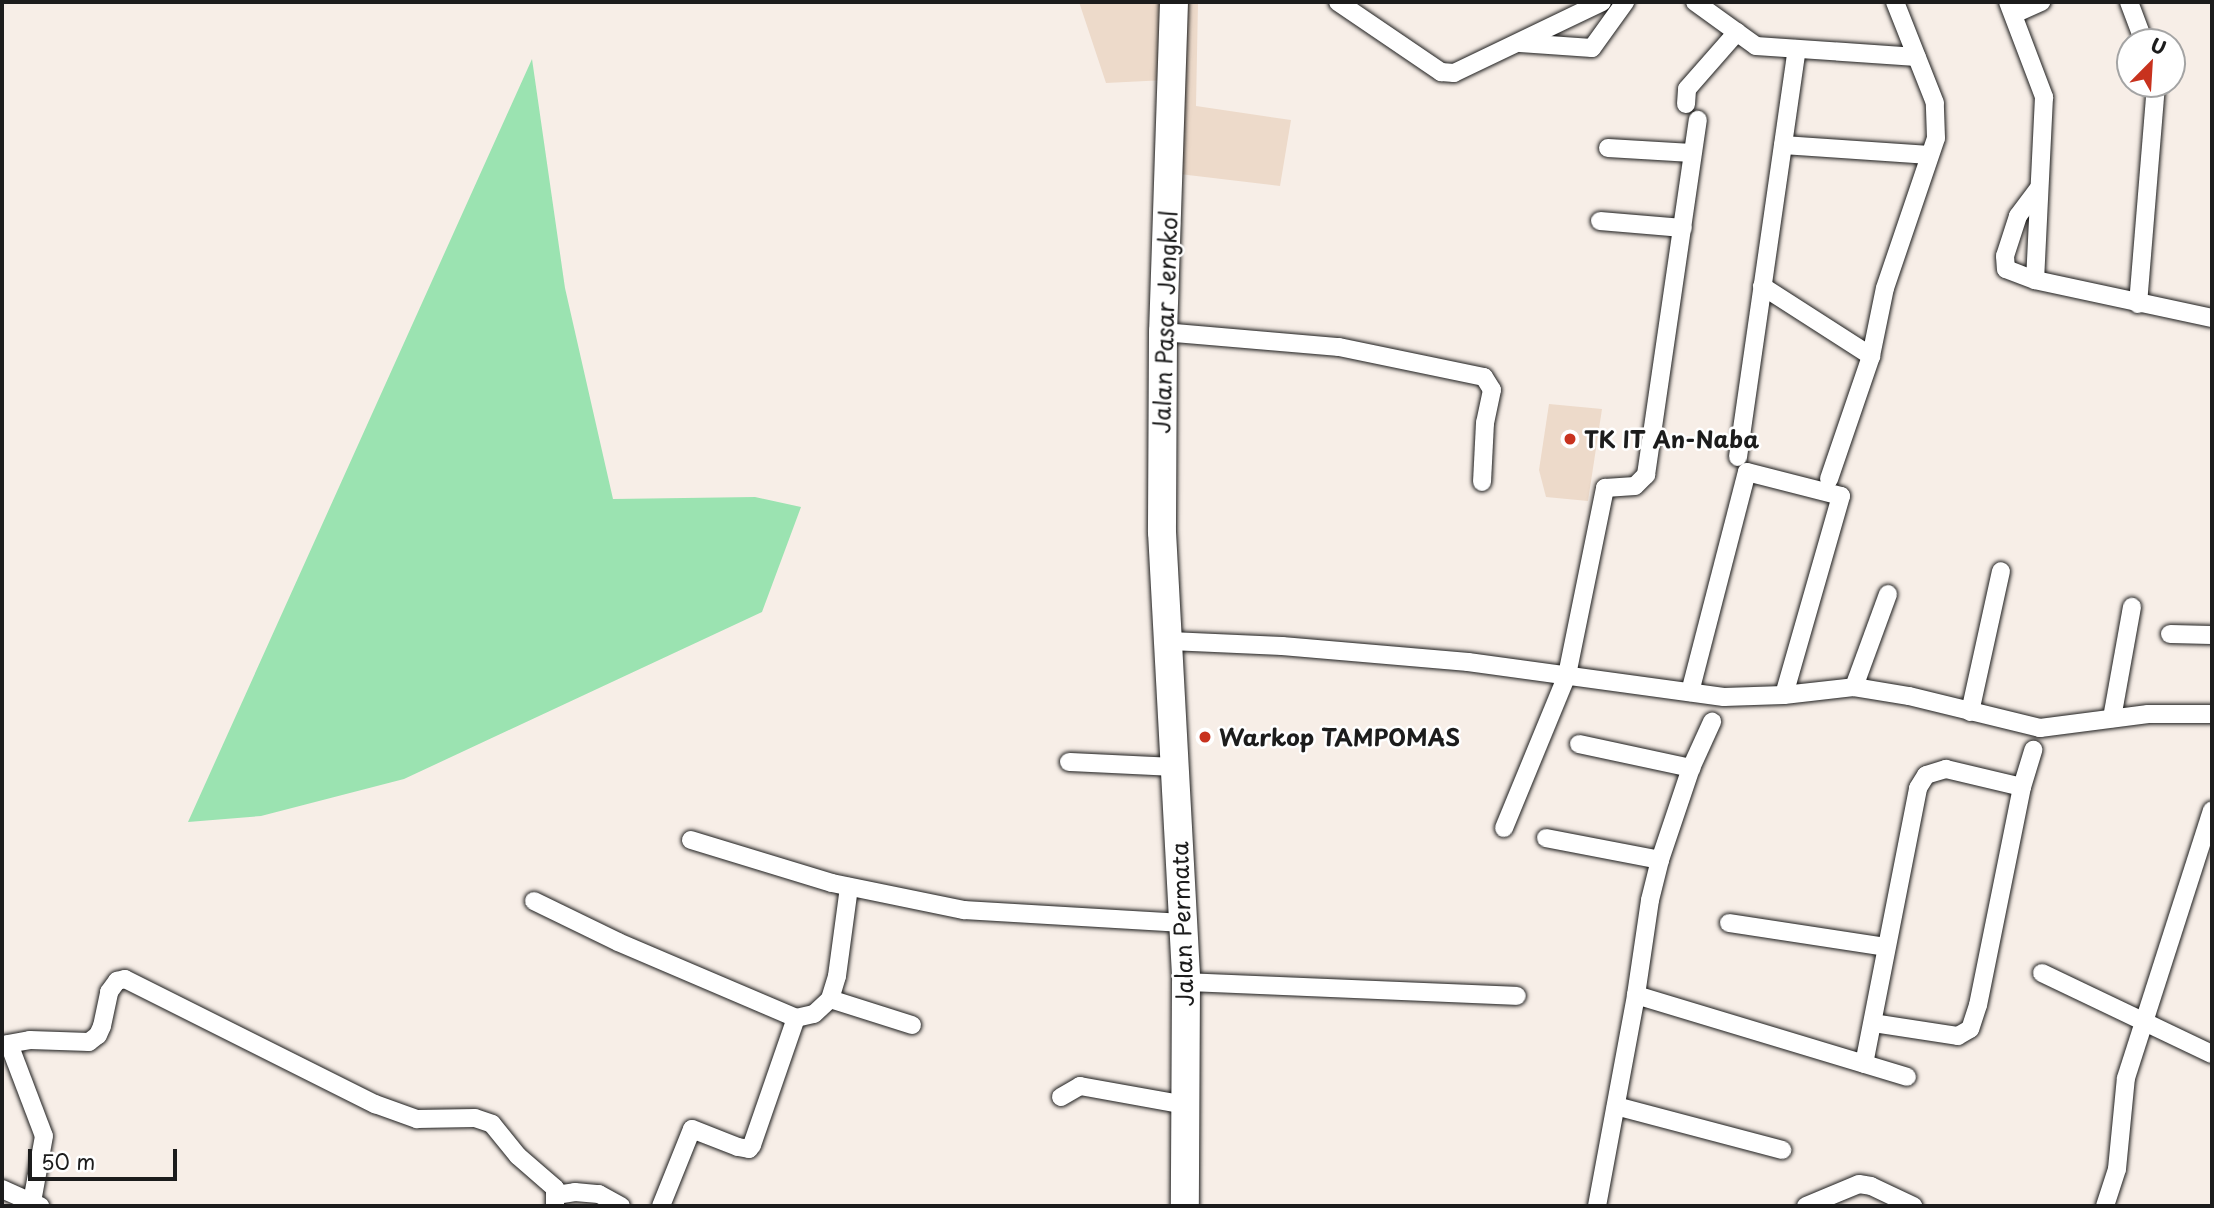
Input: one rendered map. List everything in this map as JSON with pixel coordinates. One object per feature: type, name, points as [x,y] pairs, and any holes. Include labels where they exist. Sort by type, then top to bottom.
[{"type":"main road","name":"Jalan Pasar Jengkol","points":[[1170,641],[1161,532],[1163,332],[1174,2]]},
{"type":"main road","name":"Jalan Permata","points":[[1170,641],[1186,982],[1185,1206]]},
{"type":"street","points":[[1344,6],[1367,2]]},
{"type":"street","points":[[1344,6],[1441,72],[1454,73],[1602,2]]},
{"type":"street","points":[[1517,42],[1592,48],[1625,2]]},
{"type":"street","points":[[1695,2],[1755,46],[1917,57]]},
{"type":"street","points":[[1829,478],[1871,356],[1885,288],[1936,138],[1936,103],[1895,2]]},
{"type":"street","points":[[2035,279],[2044,97],[2011,8],[2041,2]]},
{"type":"street","points":[[2129,2],[2139,28]]},
{"type":"street","points":[[1686,104],[1687,89],[1737,32]]},
{"type":"street","points":[[1738,457],[1797,49]]},
{"type":"street","points":[[2138,304],[2155,98]]},
{"type":"street","points":[[1504,828],[1567,675],[1605,488],[1636,486],[1646,475],[1698,120]]},
{"type":"street","points":[[1783,145],[1930,155]]},
{"type":"street","points":[[1608,148],[1692,153]]},
{"type":"street","points":[[2039,188],[2018,216],[2004,265],[2012,273],[2138,304],[2212,318]]},
{"type":"street","points":[[1600,221],[1683,228]]},
{"type":"street","points":[[1762,286],[1871,356]]},
{"type":"street","points":[[1163,332],[1339,347],[1484,377],[1492,390],[1485,423],[1482,482]]},
{"type":"street","points":[[1690,692],[1747,472],[1841,496],[1784,695]]},
{"type":"street","points":[[1970,712],[2001,570]]},
{"type":"street","points":[[1854,687],[1888,594]]},
{"type":"street","points":[[2112,718],[2132,607]]},
{"type":"street","points":[[2170,634],[2212,635]]},
{"type":"street","points":[[1170,641],[1296,647],[1567,675],[1724,697],[1784,695],[1854,687],[1909,696],[2040,728],[2112,718],[2212,714]]},
{"type":"street","points":[[1597,1206],[1636,995],[1650,900],[1660,860],[1691,768],[1712,723]]},
{"type":"street","points":[[1579,744],[1691,768]]},
{"type":"street","points":[[1873,1023],[1958,1036],[1970,1029],[1978,1005],[2022,787],[2033,750]]},
{"type":"street","points":[[1069,762],[1176,767]]},
{"type":"street","points":[[1864,1064],[1918,788],[1926,775],[1946,769],[2022,787]]},
{"type":"street","points":[[2105,1206],[2116,1169],[2126,1078],[2212,810]]},
{"type":"street","points":[[1546,838],[1660,860]]},
{"type":"street","points":[[691,840],[849,887],[964,910],[1183,923]]},
{"type":"street","points":[[534,901],[618,942],[796,1018],[814,1014],[830,999],[837,976],[849,887]]},
{"type":"street","points":[[1729,923],[1886,947]]},
{"type":"street","points":[[2042,973],[2212,1054]]},
{"type":"street","points":[[2,1189],[36,1204],[44,1136],[5,1045],[30,1040],[89,1042],[98,1035],[109,992],[117,981],[125,979],[375,1104],[417,1119],[486,1121],[518,1156],[555,1188],[556,1200],[576,1192],[599,1194],[621,1206]]},
{"type":"street","points":[[1186,982],[1517,996]]},
{"type":"street","points":[[1636,995],[1907,1077]]},
{"type":"street","points":[[830,999],[912,1025]]},
{"type":"street","points":[[661,1206],[692,1129],[738,1147],[749,1149],[752,1145],[796,1018]]},
{"type":"street","points":[[1062,1097],[1080,1086],[1185,1105]]},
{"type":"street","points":[[1616,1106],[1782,1150]]},
{"type":"street","points":[[1806,1206],[1842,1198],[1858,1184],[1871,1186],[1913,1206]]},
{"type":"shaded area","points":[[1079,2],[1198,2],[1196,106],[1291,120],[1280,186],[1171,173],[1166,80],[1106,83]]},
{"type":"shaded area","name":"TK IT An-Naba","points":[[1549,404],[1602,409],[1588,501],[1546,497],[1539,470]]},
{"type":"green space","points":[[532,59],[565,288],[613,499],[755,497],[801,507],[762,612],[404,779],[261,816],[188,822]]},
{"type":"place","name":"TK IT An-Naba","points":[[1570,439]]},
{"type":"place","name":"Warkop TAMPOMAS","points":[[1205,737]]}]
